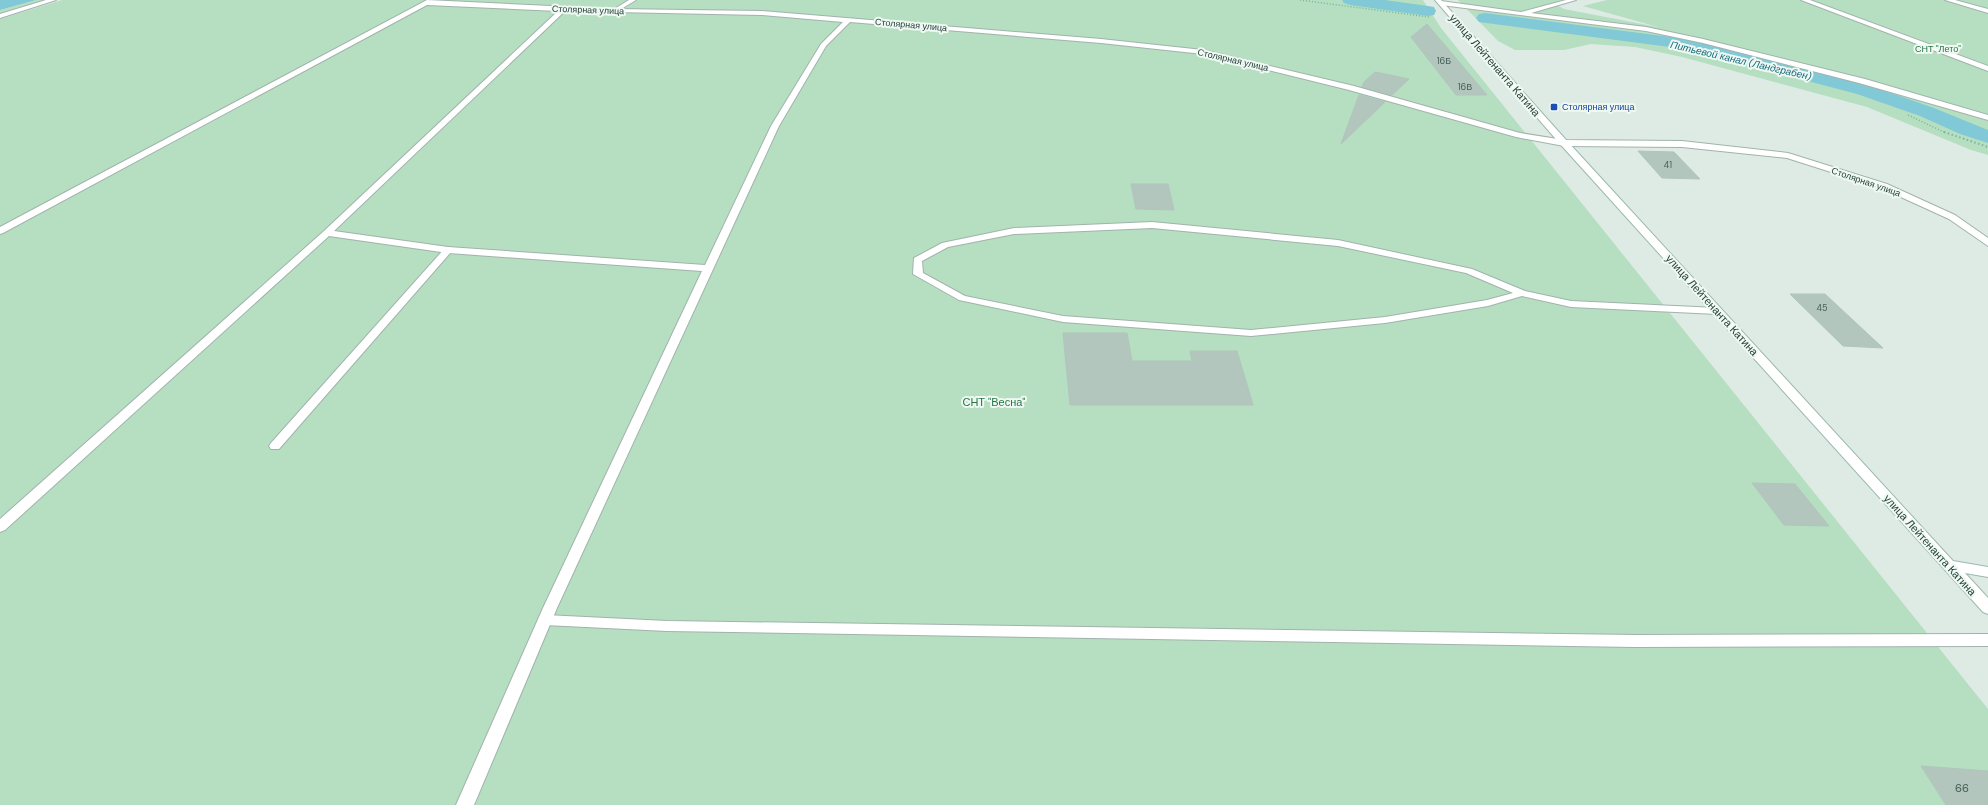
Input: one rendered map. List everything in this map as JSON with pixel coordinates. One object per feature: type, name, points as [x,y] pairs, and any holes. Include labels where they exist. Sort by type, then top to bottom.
[{"type":"street","points":[[0,16],[53,0]]},
{"type":"street","points":[[1521,14],[1573,0]]},
{"type":"street","points":[[1804,0],[1988,69]]},
{"type":"street","points":[[1948,0],[1988,11]]},
{"type":"street","points":[[0,231],[429,2]]},
{"type":"street","name":"Столярная улица","points":[[429,2],[562,10],[762,13],[850,19],[1203,52],[1352,88],[1519,135],[1564,143],[1682,144],[1788,156],[1884,186],[1952,217],[1988,243]]},
{"type":"street","points":[[1440,2],[1521,14],[1646,29],[1862,81],[1988,118]]},
{"type":"street","name":"улица Лейтенанта Катина","points":[[1440,2],[1564,143],[1988,608]]},
{"type":"street","points":[[0,527],[327,233],[562,10]]},
{"type":"street","points":[[465,805],[545,620],[775,126],[823,45],[850,19]]},
{"type":"street","points":[[327,233],[448,250],[708,268]]},
{"type":"street","points":[[1949,565],[1988,572]]},
{"type":"lane","points":[[614,11],[633,0]]},
{"type":"lane","points":[[1522,293],[1488,302],[1385,320],[1250,333],[1063,319],[962,298],[918,274],[917,260],[945,245],[1014,232],[1152,225],[1338,243],[1469,271],[1522,293],[1571,304],[1717,311]]},
{"type":"lane","points":[[275,446],[448,250]]},
{"type":"lane","points":[[545,620],[667,626],[1619,640],[1988,640]]},
{"type":"path","points":[[1300,0],[1419,16]]},
{"type":"path","points":[[1904,113],[1953,136],[1988,147]]},
{"type":"green space","points":[[36,0],[48,0],[0,15],[0,10]]},
{"type":"green space","name":"СНТ \"Весна\"","points":[[62,0],[1423,0],[1441,28],[1988,709],[1988,805],[0,805],[0,19]]},
{"type":"green space","name":"СНТ \"Лето\"","points":[[1458,0],[1562,0],[1553,3],[1564,9],[1658,27],[1583,6],[1607,0],[1988,0],[1988,155],[1971,150],[1867,107],[1682,57],[1635,47],[1591,44],[1564,50],[1515,50],[1498,41]]},
{"type":"water","points":[[0,0],[36,0],[0,10]]},
{"type":"building","points":[[1427,24],[1487,95],[1456,95],[1411,37]]},
{"type":"building","points":[[1375,72],[1409,79],[1392,95],[1362,87],[1364,82]]},
{"type":"building","points":[[1359,95],[1385,102],[1341,144]]},
{"type":"building","points":[[1638,151],[1674,152],[1700,179],[1662,178]]},
{"type":"building","points":[[1131,184],[1168,184],[1174,210],[1136,209]]},
{"type":"building","points":[[1790,294],[1825,294],[1883,348],[1843,346]]},
{"type":"building","points":[[1063,333],[1127,333],[1132,361],[1192,361],[1190,351],[1237,351],[1253,405],[1070,405]]},
{"type":"building","points":[[1752,483],[1795,484],[1829,526],[1784,525]]},
{"type":"building","points":[[1921,766],[1988,771],[1988,805],[1946,805]]},
{"type":"waterway","name":"Питьевой канал (Ландграбен)","points":[[1350,0],[1428,11]]},
{"type":"waterway","name":"Питьевой канал (Ландграбен)","points":[[1485,18],[1686,44],[1864,90],[1927,112],[1967,130],[1988,137]]},
{"type":"place","name":"Столярная улица","points":[[1554,107]]}]
